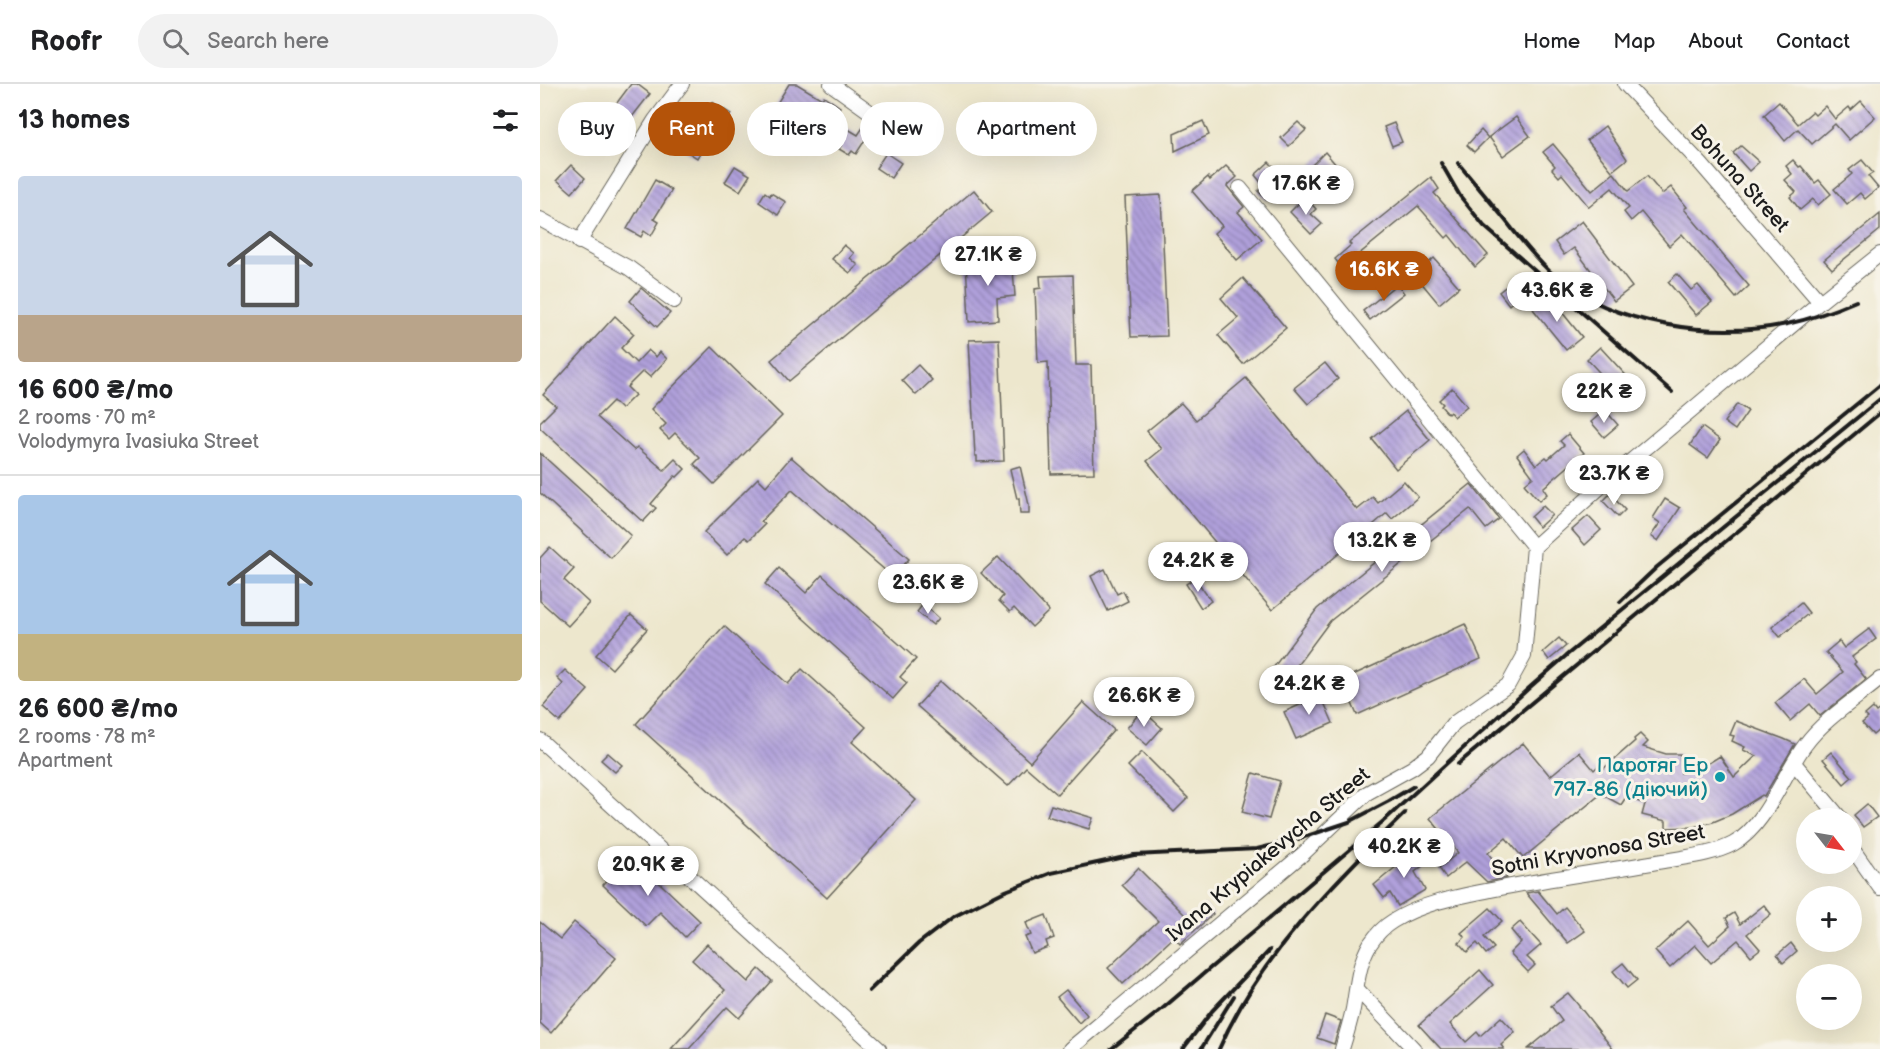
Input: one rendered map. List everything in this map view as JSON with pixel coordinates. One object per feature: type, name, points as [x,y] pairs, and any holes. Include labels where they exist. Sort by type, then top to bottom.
[{"type":"street","points":[[579,242],[655,120],[682,84]]},
{"type":"street","points":[[831,84],[860,105]]},
{"type":"street","name":"Bohuna Street","points":[[1625,84],[1701,164],[1820,302]]},
{"type":"street","points":[[1240,188],[1534,547],[1607,481],[1880,254]]},
{"type":"street","points":[[540,219],[629,268],[674,301]]},
{"type":"street","name":"Ivana Krypiakevycha Street","points":[[1070,1049],[1304,852],[1367,793],[1412,768],[1428,756],[1454,723],[1508,685],[1524,656],[1534,547]]},
{"type":"street","name":"Sotni Kryvonosa Street","points":[[1342,1049],[1353,1013],[1365,953],[1377,935],[1392,921],[1445,899],[1529,882],[1691,856],[1729,846],[1752,828],[1805,744],[1817,731],[1880,679]]},
{"type":"street","points":[[540,740],[879,1049]]},
{"type":"street","points":[[1794,763],[1832,808]]},
{"type":"street","points":[[1862,862],[1880,888]]},
{"type":"street","points":[[1357,989],[1414,1049]]},
{"type":"building","points":[[631,84],[637,84],[650,94],[636,112],[636,102],[618,102]]},
{"type":"building","points":[[789,84],[797,84],[822,99],[824,96],[833,102],[778,102]]},
{"type":"building","points":[[1861,101],[1875,117],[1849,140],[1835,124],[1812,144],[1798,129],[1785,141],[1764,115],[1779,102],[1798,124],[1812,112],[1815,115],[1825,106],[1835,119],[1849,107],[1851,110]]},
{"type":"building","points":[[1516,117],[1530,136],[1503,156],[1489,137]]},
{"type":"building","points":[[1203,121],[1209,135],[1175,151],[1174,134]]},
{"type":"building","points":[[1298,122],[1306,130],[1289,146],[1281,138]]},
{"type":"building","points":[[1394,123],[1402,142],[1392,146],[1384,127]]},
{"type":"building","points":[[1605,126],[1627,159],[1612,171],[1587,140]]},
{"type":"building","points":[[848,129],[858,135],[860,132],[860,148],[856,154],[852,151],[849,155]]},
{"type":"building","points":[[1481,130],[1488,138],[1474,152],[1467,145]]},
{"type":"building","points":[[1553,144],[1592,191],[1614,173],[1628,191],[1647,176],[1662,194],[1671,187],[1687,207],[1684,209],[1749,286],[1736,298],[1682,234],[1669,246],[1641,212],[1631,221],[1624,212],[1629,208],[1612,188],[1589,207],[1562,174],[1559,177],[1552,169],[1555,166],[1543,152]]},
{"type":"building","points":[[1741,146],[1759,162],[1749,171],[1733,153]]},
{"type":"building","points":[[1325,152],[1343,173],[1340,176],[1347,184],[1338,193],[1323,179],[1309,194],[1296,181]]},
{"type":"building","points":[[884,156],[890,156],[901,163],[891,178],[876,168]]},
{"type":"building","points":[[1793,160],[1815,183],[1819,180],[1831,194],[1818,205],[1813,199],[1800,210],[1790,197],[1796,192],[1785,180],[1792,174],[1786,166]]},
{"type":"building","points":[[1862,160],[1873,173],[1868,176],[1878,188],[1865,199],[1860,193],[1847,204],[1834,189],[1852,174],[1849,170]]},
{"type":"building","points":[[1269,162],[1287,181],[1267,200],[1258,191],[1264,186],[1255,175]]},
{"type":"building","points":[[571,165],[585,178],[572,193],[557,180]]},
{"type":"building","points":[[735,166],[750,175],[740,191],[725,182]]},
{"type":"building","points":[[1226,166],[1237,177],[1227,186],[1244,207],[1238,212],[1262,239],[1237,260],[1214,233],[1222,226],[1192,191],[1208,177],[1210,180]]},
{"type":"building","points":[[1431,177],[1439,189],[1434,193],[1488,255],[1475,267],[1449,235],[1446,238],[1418,206],[1342,268],[1335,259],[1351,245],[1349,243]]},
{"type":"building","points":[[655,180],[672,190],[654,219],[659,222],[651,236],[644,231],[641,237],[627,229]]},
{"type":"building","points":[[974,190],[992,212],[789,381],[771,360]]},
{"type":"building","points":[[765,192],[786,202],[778,215],[759,202]]},
{"type":"building","points":[[1161,195],[1167,336],[1131,337],[1125,197]]},
{"type":"building","points":[[1305,197],[1316,209],[1311,214],[1322,224],[1311,234],[1290,212]]},
{"type":"building","points":[[1880,214],[1880,230],[1832,269],[1824,260]]},
{"type":"building","points":[[1582,221],[1632,287],[1614,301],[1574,248],[1564,255],[1555,242]]},
{"type":"building","points":[[844,245],[854,253],[850,258],[858,265],[850,273],[832,259]]},
{"type":"building","points":[[1012,257],[1015,296],[997,298],[998,320],[969,322],[966,260]]},
{"type":"building","points":[[1434,258],[1459,287],[1439,304],[1415,275]]},
{"type":"building","points":[[1677,274],[1691,290],[1698,285],[1712,302],[1696,315],[1668,282]]},
{"type":"building","points":[[1073,275],[1076,365],[1091,365],[1094,473],[1051,474],[1048,362],[1038,363],[1035,289],[1041,288],[1040,276]]},
{"type":"building","points":[[1243,278],[1286,328],[1243,364],[1218,335],[1238,318],[1221,298]]},
{"type":"building","points":[[1397,284],[1404,293],[1370,320],[1363,311]]},
{"type":"building","points":[[1508,285],[1518,297],[1509,305],[1499,292]]},
{"type":"building","points":[[641,288],[670,313],[657,327],[630,301]]},
{"type":"building","points":[[1549,296],[1582,337],[1566,350],[1533,309]]},
{"type":"building","points":[[615,316],[634,334],[621,348],[636,363],[648,350],[656,357],[660,352],[667,359],[650,377],[643,371],[627,387],[635,395],[621,409],[613,401],[597,417],[634,450],[637,447],[664,470],[675,459],[685,469],[677,477],[675,476],[651,504],[656,508],[643,522],[540,428],[540,422],[556,406],[543,395]]},
{"type":"building","points":[[999,339],[1004,461],[977,462],[969,340]]},
{"type":"building","points":[[712,347],[782,416],[714,484],[694,464],[700,458],[675,433],[669,439],[660,430],[666,424],[651,409]]},
{"type":"building","points":[[1600,347],[1644,395],[1631,407],[1587,359]]},
{"type":"building","points":[[1325,363],[1338,379],[1308,404],[1294,388]]},
{"type":"building","points":[[918,365],[932,380],[916,395],[902,380]]},
{"type":"building","points":[[1246,378],[1357,510],[1373,497],[1378,503],[1404,481],[1418,497],[1392,519],[1387,513],[1272,610],[1147,461],[1162,449],[1147,431],[1181,403],[1196,420]]},
{"type":"building","points":[[1452,388],[1467,406],[1454,417],[1450,412],[1448,414],[1439,400]]},
{"type":"building","points":[[1737,404],[1748,411],[1735,430],[1724,422]]},
{"type":"building","points":[[1605,410],[1618,425],[1604,437],[1591,422]]},
{"type":"building","points":[[1406,411],[1430,440],[1396,469],[1372,439]]},
{"type":"building","points":[[1702,427],[1720,440],[1708,458],[1690,445]]},
{"type":"building","points":[[1568,434],[1584,453],[1543,488],[1547,494],[1539,501],[1524,484],[1533,477],[1517,455],[1524,449],[1536,465],[1546,457],[1548,459],[1564,445],[1560,441]]},
{"type":"building","points":[[540,453],[631,536],[611,558],[540,493]]},
{"type":"building","points":[[791,457],[909,559],[893,577],[792,490],[761,521],[765,524],[749,540],[745,537],[727,555],[704,532],[758,478],[766,486]]},
{"type":"building","points":[[1020,466],[1029,514],[1020,514],[1019,498],[1017,499],[1010,469]]},
{"type":"building","points":[[1471,484],[1499,519],[1486,529],[1470,509],[1330,621],[1284,683],[1270,672],[1317,609]]},
{"type":"building","points":[[1610,494],[1625,510],[1618,517],[1603,501]]},
{"type":"building","points":[[1665,499],[1680,508],[1658,541],[1651,536],[1660,523],[1653,518]]},
{"type":"building","points":[[1543,506],[1552,515],[1539,527],[1531,517]]},
{"type":"building","points":[[1588,516],[1601,530],[1585,545],[1572,530]]},
{"type":"building","points":[[550,547],[574,569],[564,580],[589,603],[568,626],[540,601],[540,558]]},
{"type":"building","points":[[998,557],[1049,611],[1032,627],[1014,608],[1010,612],[999,601],[1003,596],[981,573]]},
{"type":"building","points":[[779,568],[806,593],[822,575],[916,659],[900,677],[907,683],[893,699],[765,584]]},
{"type":"building","points":[[1105,569],[1117,594],[1123,591],[1128,601],[1108,611],[1091,576]]},
{"type":"building","points":[[1195,578],[1211,601],[1201,608],[1186,584]]},
{"type":"building","points":[[1801,603],[1809,613],[1780,637],[1772,627]]},
{"type":"building","points":[[923,604],[939,618],[933,625],[917,612]]},
{"type":"building","points":[[631,615],[647,629],[612,669],[596,655]]},
{"type":"building","points":[[1465,624],[1481,659],[1357,715],[1342,680]]},
{"type":"building","points":[[724,626],[788,684],[802,669],[866,727],[852,742],[916,800],[827,898],[636,724]]},
{"type":"building","points":[[1869,629],[1876,639],[1852,657],[1856,662],[1854,664],[1866,679],[1820,716],[1810,704],[1790,721],[1775,703],[1804,679],[1817,694],[1843,672],[1826,652],[1839,641],[1844,648]]},
{"type":"building","points":[[1559,638],[1566,646],[1549,660],[1543,652]]},
{"type":"building","points":[[565,670],[588,690],[560,722],[543,707],[563,684],[557,678]]},
{"type":"building","points":[[940,681],[1030,762],[1083,702],[1114,730],[1057,794],[1026,767],[1008,786],[917,706]]},
{"type":"building","points":[[1319,691],[1333,723],[1296,739],[1284,712],[1311,700],[1309,695]]},
{"type":"building","points":[[1873,708],[1876,712],[1880,709],[1880,729],[1873,735],[1862,723],[1868,718],[1865,715]]},
{"type":"building","points":[[1142,710],[1162,728],[1147,745],[1127,728]]},
{"type":"building","points":[[1736,721],[1795,744],[1764,796],[1762,795],[1732,814],[1693,827],[1666,828],[1666,821],[1642,815],[1645,804],[1626,797],[1621,805],[1601,794],[1523,858],[1506,838],[1488,853],[1507,878],[1487,882],[1466,862],[1446,878],[1439,868],[1458,853],[1430,818],[1523,743],[1550,776],[1579,752],[1594,770],[1598,766],[1602,770],[1640,734],[1648,742],[1643,747],[1666,754],[1680,754],[1681,773],[1704,766],[1720,756],[1734,777],[1756,756],[1743,750],[1745,747],[1732,741],[1734,736],[1730,735]]},
{"type":"building","points":[[1142,752],[1188,798],[1174,812],[1128,766]]},
{"type":"building","points":[[1831,752],[1852,777],[1844,784],[1823,759]]},
{"type":"building","points":[[608,753],[622,765],[615,772],[601,760]]},
{"type":"building","points":[[1253,773],[1280,781],[1269,819],[1242,812]]},
{"type":"building","points":[[1867,804],[1877,817],[1863,827],[1862,826],[1862,808]]},
{"type":"building","points":[[1051,805],[1093,818],[1089,829],[1047,816]]},
{"type":"building","points":[[1420,847],[1431,859],[1415,872],[1425,890],[1398,906],[1390,893],[1384,898],[1374,885]]},
{"type":"building","points":[[630,855],[700,921],[685,937],[660,912],[646,926],[603,885]]},
{"type":"building","points":[[1138,868],[1189,919],[1205,905],[1213,914],[1180,944],[1174,937],[1123,984],[1108,968],[1158,921],[1122,885]]},
{"type":"building","points":[[1538,891],[1557,914],[1565,907],[1585,931],[1568,943],[1526,893]]},
{"type":"building","points":[[1764,905],[1771,914],[1747,934],[1760,949],[1751,956],[1738,940],[1711,963],[1695,945],[1670,968],[1655,951],[1688,921],[1709,945],[1730,926],[1726,918],[1734,913],[1740,924]]},
{"type":"building","points":[[1490,908],[1502,921],[1484,937],[1494,948],[1486,954],[1477,943],[1467,952],[1459,943],[1465,937],[1461,933]]},
{"type":"building","points":[[1046,915],[1054,938],[1046,941],[1048,947],[1032,953],[1025,937],[1031,935],[1026,923]]},
{"type":"building","points":[[540,922],[560,939],[574,922],[616,958],[551,1033],[540,1023]]},
{"type":"building","points":[[1520,922],[1541,945],[1527,957],[1535,965],[1528,972],[1510,953],[1521,942],[1511,930]]},
{"type":"building","points":[[1791,943],[1796,950],[1783,963],[1777,955]]},
{"type":"building","points":[[707,944],[748,982],[759,969],[772,981],[739,1018],[727,1007],[689,1049],[671,1049],[725,990],[692,960]]},
{"type":"building","points":[[1623,963],[1637,980],[1627,988],[1613,971]]},
{"type":"building","points":[[1480,970],[1493,985],[1450,1024],[1466,1042],[1477,1032],[1480,1036],[1501,1017],[1515,1032],[1501,1045],[1504,1049],[1441,1049],[1419,1025]]},
{"type":"building","points":[[1066,990],[1087,1015],[1079,1023],[1057,997]]},
{"type":"building","points":[[1568,993],[1613,1049],[1528,1049],[1562,1021],[1551,1006]]},
{"type":"building","points":[[1325,1015],[1341,1021],[1334,1044],[1317,1038]]},
{"type":"railway","points":[[1441,163],[1460,196],[1484,226],[1672,392]]},
{"type":"railway","points":[[1458,163],[1550,272],[1580,294],[1607,307],[1666,324],[1697,329],[1728,330],[1758,328],[1805,320],[1856,301]]},
{"type":"railway","points":[[1620,602],[1657,567],[1880,385]]},
{"type":"railway","points":[[1111,1049],[1162,1009],[1387,818],[1568,654],[1880,399]]},
{"type":"railway","points":[[1458,764],[1880,413]]},
{"type":"railway","points":[[869,991],[919,943],[953,917],[1003,892],[1051,873],[1134,855],[1257,849],[1298,839],[1349,822],[1414,786]]},
{"type":"railway","points":[[1219,1049],[1255,983],[1300,922],[1351,866],[1405,813]]},
{"type":"railway","points":[[1183,1049],[1212,1011],[1270,950]]},
{"type":"railway","points":[[1201,1049],[1234,996]]},
{"type":"place","name":"Паротяг Ер 797-86 (діючий)","points":[[1720,777]]}]
